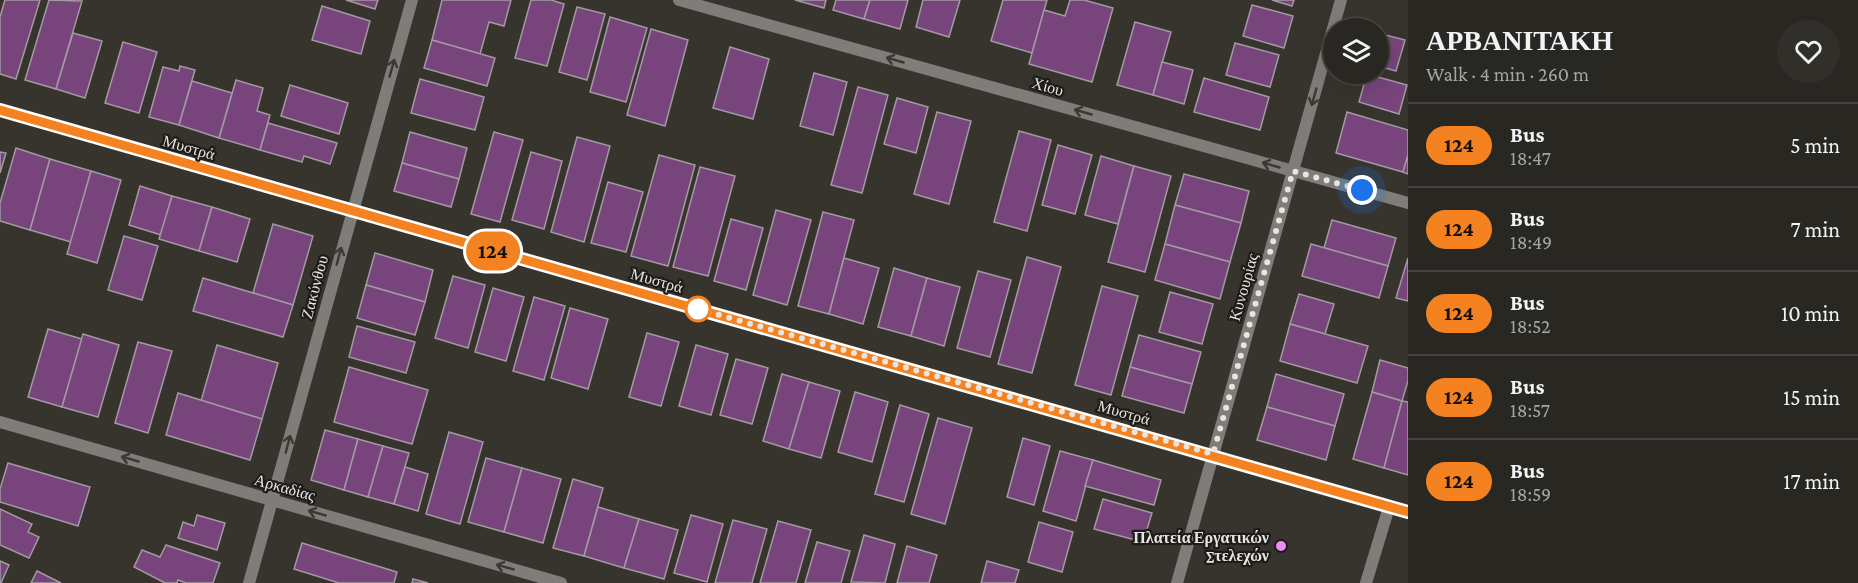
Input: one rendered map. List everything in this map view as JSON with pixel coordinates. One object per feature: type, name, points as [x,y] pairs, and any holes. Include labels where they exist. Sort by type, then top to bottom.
[{"type":"street","name":"Ζακύνθου","points":[[249,583],[412,0]]},
{"type":"street","name":"Χίου","points":[[679,0],[1408,203]]},
{"type":"street","name":"Κυνουρίας","points":[[1177,583],[1341,0]]},
{"type":"street","name":"Μυστρά","points":[[0,110],[1213,454],[1408,512]]},
{"type":"street","name":"Αρκαδίας","points":[[0,422],[561,583]]},
{"type":"street","points":[[1366,583],[1389,507]]},
{"type":"building","points":[[5,0],[40,0],[16,79],[0,74],[0,17]]},
{"type":"building","points":[[49,0],[82,1],[56,89],[25,80]]},
{"type":"building","points":[[346,0],[378,0],[375,9]]},
{"type":"building","points":[[442,0],[511,0],[504,26],[489,22],[480,54],[432,40]]},
{"type":"building","points":[[531,0],[551,0],[564,4],[547,66],[515,58]]},
{"type":"building","points":[[795,0],[826,0],[824,8]]},
{"type":"building","points":[[836,0],[870,0],[864,19],[833,10]]},
{"type":"building","points":[[870,0],[908,0],[900,29],[864,19]]},
{"type":"building","points":[[923,0],[960,0],[949,37],[916,27]]},
{"type":"building","points":[[1003,0],[1047,0],[1032,53],[991,41]]},
{"type":"building","points":[[1070,0],[1084,0],[1113,8],[1092,82],[1029,64],[1044,10],[1065,16]]},
{"type":"building","points":[[1272,0],[1294,0],[1292,6]]},
{"type":"building","points":[[1252,5],[1293,16],[1284,48],[1243,36]]},
{"type":"building","points":[[322,6],[370,21],[361,54],[312,40]]},
{"type":"building","points":[[577,7],[605,14],[587,80],[559,72]]},
{"type":"building","points":[[610,17],[647,28],[626,102],[590,92]]},
{"type":"building","points":[[1135,22],[1171,32],[1153,95],[1117,85]]},
{"type":"building","points":[[651,29],[688,40],[665,126],[627,115]]},
{"type":"building","points":[[73,33],[102,41],[85,98],[56,89]]},
{"type":"building","points":[[1389,36],[1405,40],[1396,71],[1389,69]]},
{"type":"building","points":[[432,40],[495,58],[487,86],[424,68]]},
{"type":"building","points":[[123,42],[157,52],[139,113],[105,103]]},
{"type":"building","points":[[1235,43],[1279,55],[1270,87],[1226,75]]},
{"type":"building","points":[[730,47],[769,59],[753,119],[713,108]]},
{"type":"building","points":[[1162,62],[1193,70],[1184,104],[1153,95]]},
{"type":"building","points":[[180,66],[195,70],[179,125],[149,117],[163,67],[179,71]]},
{"type":"building","points":[[814,73],[847,82],[833,135],[800,126]]},
{"type":"building","points":[[1204,78],[1269,97],[1260,130],[1194,112]]},
{"type":"building","points":[[420,79],[484,97],[475,130],[411,113]]},
{"type":"building","points":[[236,80],[263,88],[257,111],[270,115],[260,150],[219,138]]},
{"type":"building","points":[[1389,80],[1407,85],[1399,114],[1359,102],[1364,84],[1389,84]]},
{"type":"building","points":[[192,81],[232,93],[219,138],[179,125]]},
{"type":"building","points":[[290,85],[348,103],[339,134],[281,116]]},
{"type":"building","points":[[858,87],[888,95],[862,193],[831,185]]},
{"type":"building","points":[[897,98],[928,107],[916,153],[884,144]]},
{"type":"building","points":[[937,112],[971,121],[949,204],[914,194]]},
{"type":"building","points":[[1347,112],[1408,130],[1408,155],[1403,172],[1336,153]]},
{"type":"building","points":[[268,123],[337,143],[330,164],[304,156],[302,162],[260,150]]},
{"type":"building","points":[[1019,131],[1051,140],[1027,231],[994,222]]},
{"type":"building","points":[[410,132],[467,148],[459,179],[402,163]]},
{"type":"building","points":[[494,132],[523,140],[500,222],[471,214]]},
{"type":"building","points":[[577,137],[610,146],[584,242],[551,232]]},
{"type":"building","points":[[1058,145],[1092,155],[1075,214],[1042,205]]},
{"type":"building","points":[[16,148],[50,159],[30,230],[0,221],[0,203]]},
{"type":"building","points":[[0,152],[6,153],[0,173]]},
{"type":"building","points":[[531,152],[562,161],[544,229],[512,220]]},
{"type":"building","points":[[659,155],[695,165],[668,266],[631,256]]},
{"type":"building","points":[[1408,155],[1408,174],[1403,172]]},
{"type":"building","points":[[1101,156],[1134,166],[1118,224],[1085,215]]},
{"type":"building","points":[[50,159],[91,171],[71,242],[30,230]]},
{"type":"building","points":[[402,163],[459,179],[451,207],[394,191]]},
{"type":"building","points":[[1134,166],[1171,176],[1145,272],[1108,262]]},
{"type":"building","points":[[700,167],[735,176],[708,276],[673,267]]},
{"type":"building","points":[[91,171],[121,180],[97,263],[67,254]]},
{"type":"building","points":[[1184,174],[1249,191],[1241,223],[1175,205]]},
{"type":"building","points":[[608,182],[643,192],[626,252],[591,243]]},
{"type":"building","points":[[140,186],[172,196],[161,235],[129,225]]},
{"type":"building","points":[[172,196],[212,207],[199,251],[159,239]]},
{"type":"building","points":[[1175,205],[1241,223],[1230,262],[1165,244]]},
{"type":"building","points":[[212,207],[250,219],[237,262],[199,251]]},
{"type":"building","points":[[776,210],[811,220],[787,305],[753,295]]},
{"type":"building","points":[[823,212],[854,220],[829,314],[798,306]]},
{"type":"building","points":[[731,219],[763,228],[746,290],[714,281]]},
{"type":"building","points":[[1332,220],[1396,238],[1388,266],[1324,248]]},
{"type":"building","points":[[273,224],[313,236],[293,305],[253,293]]},
{"type":"building","points":[[124,236],[158,246],[142,300],[108,290]]},
{"type":"building","points":[[1165,244],[1230,262],[1220,299],[1155,280]]},
{"type":"building","points":[[1311,244],[1388,266],[1379,298],[1302,276]]},
{"type":"building","points":[[375,253],[433,270],[425,302],[366,285]]},
{"type":"building","points":[[1027,257],[1061,267],[1032,373],[998,364]]},
{"type":"building","points":[[844,258],[879,268],[863,324],[829,314]]},
{"type":"building","points":[[1408,258],[1408,301],[1396,298]]},
{"type":"building","points":[[894,268],[927,278],[911,336],[878,327]]},
{"type":"building","points":[[978,271],[1011,280],[990,357],[957,348]]},
{"type":"building","points":[[453,276],[485,285],[468,348],[435,338]]},
{"type":"building","points":[[203,278],[293,305],[283,337],[193,311]]},
{"type":"building","points":[[927,278],[960,287],[944,346],[911,336]]},
{"type":"building","points":[[366,285],[425,302],[415,335],[357,318]]},
{"type":"building","points":[[1102,286],[1138,296],[1111,395],[1075,385]]},
{"type":"building","points":[[493,288],[524,297],[506,361],[475,352]]},
{"type":"building","points":[[1170,292],[1213,304],[1202,344],[1159,332]]},
{"type":"building","points":[[1299,294],[1334,304],[1325,334],[1290,324]]},
{"type":"building","points":[[534,297],[565,306],[544,380],[513,371]]},
{"type":"building","points":[[570,308],[608,319],[588,389],[551,378]]},
{"type":"building","points":[[1290,324],[1368,346],[1357,383],[1280,361]]},
{"type":"building","points":[[357,326],[415,342],[406,373],[349,357]]},
{"type":"building","points":[[48,329],[82,339],[62,407],[28,397]]},
{"type":"building","points":[[647,333],[679,342],[661,406],[629,397]]},
{"type":"building","points":[[83,334],[119,345],[98,417],[62,407]]},
{"type":"building","points":[[1139,335],[1201,352],[1192,384],[1130,367]]},
{"type":"building","points":[[138,342],[172,351],[148,433],[115,423]]},
{"type":"building","points":[[217,345],[278,363],[262,419],[201,401]]},
{"type":"building","points":[[696,345],[728,354],[711,415],[679,406]]},
{"type":"building","points":[[736,359],[768,368],[752,424],[720,415]]},
{"type":"building","points":[[1380,360],[1408,368],[1408,381],[1402,401],[1372,392]]},
{"type":"building","points":[[349,367],[428,390],[412,444],[334,422]]},
{"type":"building","points":[[1130,367],[1192,384],[1184,413],[1122,396]]},
{"type":"building","points":[[782,374],[809,382],[789,449],[763,441]]},
{"type":"building","points":[[1276,374],[1344,394],[1335,426],[1267,407]]},
{"type":"building","points":[[809,382],[840,391],[821,458],[789,449]]},
{"type":"building","points":[[855,392],[888,402],[872,462],[838,452]]},
{"type":"building","points":[[1372,392],[1402,401],[1384,468],[1353,459]]},
{"type":"building","points":[[178,393],[262,419],[250,460],[166,435]]},
{"type":"building","points":[[1402,401],[1408,402],[1408,475],[1384,468]]},
{"type":"building","points":[[900,405],[929,414],[904,502],[875,494]]},
{"type":"building","points":[[1267,407],[1335,426],[1326,460],[1257,440]]},
{"type":"building","points":[[938,418],[972,428],[945,524],[911,514]]},
{"type":"building","points":[[325,430],[358,439],[344,490],[311,480]]},
{"type":"building","points":[[449,432],[483,442],[460,524],[426,514]]},
{"type":"building","points":[[1023,438],[1050,446],[1034,505],[1007,497]]},
{"type":"building","points":[[358,439],[383,446],[368,497],[344,490]]},
{"type":"building","points":[[383,446],[409,453],[394,504],[368,497]]},
{"type":"building","points":[[1060,451],[1093,460],[1076,521],[1043,511]]},
{"type":"building","points":[[486,458],[522,468],[504,532],[468,522]]},
{"type":"building","points":[[1093,460],[1161,480],[1154,505],[1085,486]]},
{"type":"building","points":[[8,463],[90,487],[78,526],[0,502],[0,489]]},
{"type":"building","points":[[405,467],[428,474],[418,511],[394,504]]},
{"type":"building","points":[[522,468],[561,479],[543,543],[504,532]]},
{"type":"building","points":[[573,479],[603,488],[584,556],[553,548]]},
{"type":"building","points":[[1103,499],[1152,513],[1143,542],[1094,529]]},
{"type":"building","points":[[598,507],[639,519],[624,568],[584,556]]},
{"type":"building","points":[[0,509],[32,524],[28,532],[39,537],[29,558],[0,545]]},
{"type":"building","points":[[197,515],[225,523],[217,550],[178,538],[183,522],[194,526]]},
{"type":"building","points":[[691,515],[723,524],[707,582],[674,573]]},
{"type":"building","points":[[639,519],[678,530],[664,579],[624,568]]},
{"type":"building","points":[[733,520],[767,529],[752,583],[715,583]]},
{"type":"building","points":[[778,521],[811,530],[796,583],[760,583]]},
{"type":"building","points":[[1039,522],[1073,532],[1062,572],[1028,562]]},
{"type":"building","points":[[864,535],[895,544],[885,583],[851,582]]},
{"type":"building","points":[[817,542],[850,551],[841,583],[805,583]]},
{"type":"building","points":[[302,543],[397,572],[394,583],[339,583],[294,569]]},
{"type":"building","points":[[166,545],[220,563],[213,583],[186,583],[178,580],[177,583],[165,583],[134,567],[142,550],[160,557]]},
{"type":"building","points":[[907,546],[937,555],[929,583],[897,583]]},
{"type":"building","points":[[0,561],[9,565],[1,583],[0,583]]},
{"type":"building","points":[[987,561],[1019,570],[1015,583],[981,583]]},
{"type":"building","points":[[37,571],[61,583],[31,583]]},
{"type":"building","points":[[413,579],[428,583],[412,583]]},
{"type":"bus line","name":"124","points":[[0,110],[1213,454],[1408,512]]},
{"type":"place","name":"Πλατεία Εργατικών Στελεχών","points":[[1281,546]]},
{"type":"route","points":[[698,309],[1213,454],[1293,171],[1362,190]]}]
